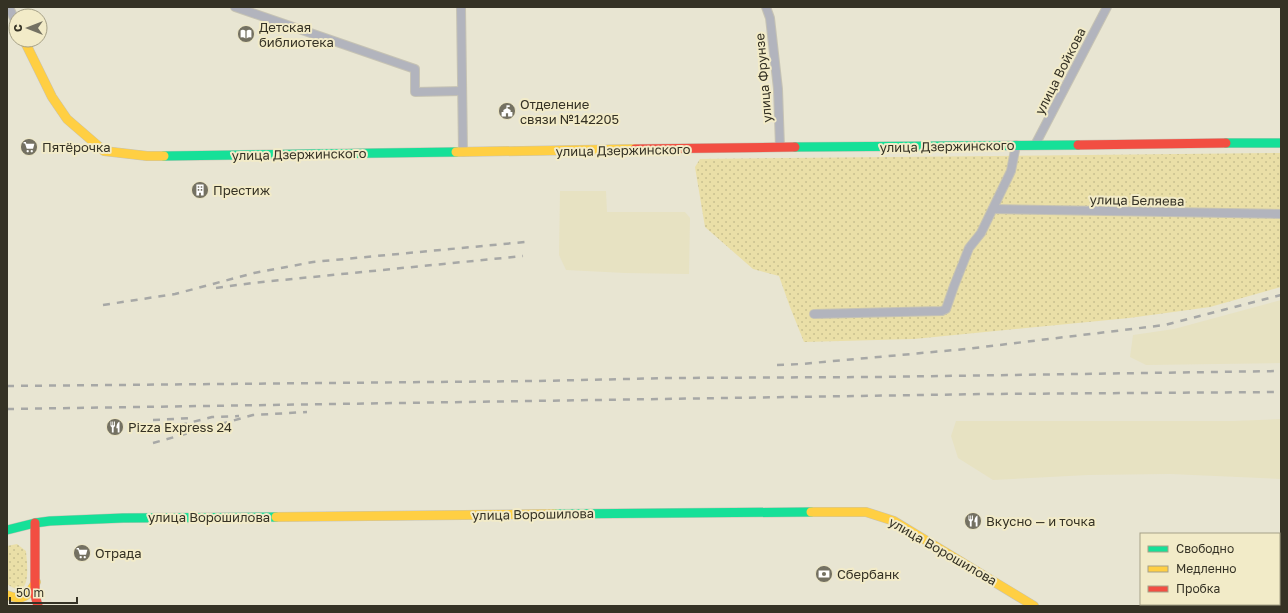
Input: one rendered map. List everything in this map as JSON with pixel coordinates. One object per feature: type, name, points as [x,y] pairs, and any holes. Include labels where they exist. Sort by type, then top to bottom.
[{"type":"street","points":[[235,7],[415,69],[415,92],[462,91]]},
{"type":"street","points":[[461,7],[462,152]]},
{"type":"street","name":"улица Фрунзе","points":[[766,7],[770,18],[778,89],[780,148]]},
{"type":"street","name":"улица Войкова","points":[[1035,145],[1107,7]]},
{"type":"street","name":"улица Дзержинского","points":[[28,48],[52,97],[67,120],[104,151],[147,156],[285,153],[1281,143]]},
{"type":"street","points":[[814,314],[942,311],[946,309],[969,248],[981,233],[1012,171],[1016,145]]},
{"type":"street","name":"улица Беляева","points":[[993,209],[1281,214]]},
{"type":"street","name":"улица Ворошилова","points":[[7,530],[50,521],[160,518],[808,511],[866,512],[894,521],[1034,606]]},
{"type":"street","points":[[35,523],[36,595],[38,606]]},
{"type":"street","points":[[7,595],[19,598],[26,596],[32,591],[36,581]]},
{"type":"street","points":[[7,598],[16,606]]},
{"type":"shaded area","points":[[1281,153],[1281,287],[1210,307],[1129,318],[914,339],[804,342],[779,276],[753,269],[705,227],[695,167],[700,159]]},
{"type":"shaded area","points":[[560,191],[606,191],[607,212],[685,212],[690,218],[689,274],[566,270],[559,255]]},
{"type":"shaded area","points":[[1281,300],[1281,363],[1146,365],[1130,357],[1133,335],[1174,329]]},
{"type":"shaded area","points":[[1281,419],[1281,479],[1170,474],[1088,475],[993,480],[958,458],[951,436],[956,421],[1233,421]]},
{"type":"shaded area","points":[[17,544],[26,551],[27,580],[21,589],[15,589],[7,584],[7,546]]},
{"type":"railway","points":[[103,305],[175,294],[254,273],[313,262],[525,242]]},
{"type":"railway","points":[[216,288],[252,283],[523,256]]},
{"type":"railway","points":[[777,365],[966,349],[1165,325],[1281,295]]},
{"type":"railway","points":[[7,386],[538,381],[670,378],[874,377],[1281,371]]},
{"type":"railway","points":[[7,409],[988,394],[1281,392]]},
{"type":"railway","points":[[153,443],[253,415],[307,412]]},
{"type":"railway","points":[[153,432],[212,417],[239,416]]},
{"type":"railway","points":[[153,420],[192,418]]},
{"type":"traffic: fast","points":[[1226,143],[1281,143]]},
{"type":"traffic: fast","points":[[795,147],[1078,145]]},
{"type":"traffic: fast","points":[[164,156],[456,152]]},
{"type":"traffic: fast","points":[[555,514],[811,512]]},
{"type":"traffic: fast","points":[[7,530],[50,521],[123,518],[276,517]]},
{"type":"traffic: slow","points":[[28,48],[52,97],[67,119],[104,151],[147,156],[164,156]]},
{"type":"traffic: slow","points":[[456,152],[635,149]]},
{"type":"traffic: slow","points":[[811,512],[866,512],[894,521],[1034,606]]},
{"type":"traffic: slow","points":[[276,517],[555,514]]},
{"type":"traffic: slow","points":[[7,595],[17,598],[25,596],[36,582]]},
{"type":"traffic: jam","points":[[1078,145],[1226,143]]},
{"type":"traffic: jam","points":[[635,149],[795,147]]},
{"type":"traffic: jam","points":[[35,523],[35,595],[38,606]]},
{"type":"place","name":"Детская библиотека","points":[[246,34]]},
{"type":"place","name":"Отделение связи №142205","points":[[507,111]]},
{"type":"place","name":"Пятёрочка","points":[[29,147]]},
{"type":"place","name":"Престиж","points":[[200,190]]},
{"type":"place","name":"Pizza Express 24","points":[[115,427]]},
{"type":"place","name":"Вкусно — и точка","points":[[973,521]]},
{"type":"place","name":"Отрада","points":[[82,553]]},
{"type":"place","name":"Сбербанк","points":[[824,574]]}]
